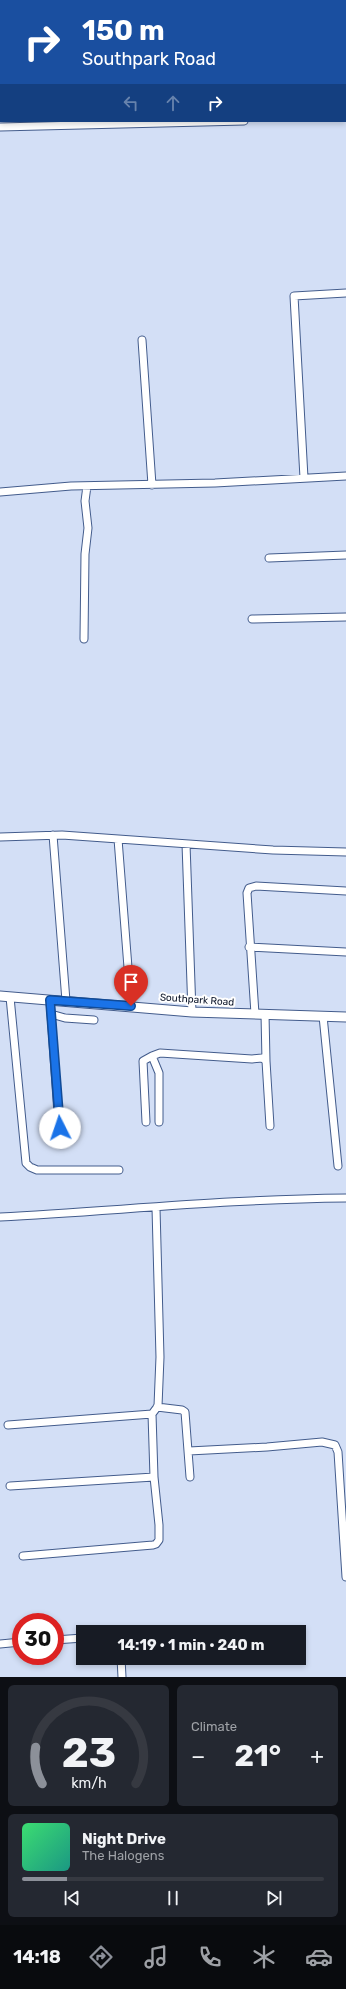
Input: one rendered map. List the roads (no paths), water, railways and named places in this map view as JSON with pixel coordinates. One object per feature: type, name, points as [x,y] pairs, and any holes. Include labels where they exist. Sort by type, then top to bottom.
[{"type":"street","points":[[0,127],[176,122]]},
{"type":"street","points":[[304,478],[294,296],[346,293]]},
{"type":"street","points":[[142,340],[152,485]]},
{"type":"street","points":[[0,492],[87,486],[152,485],[346,476]]},
{"type":"street","points":[[84,639],[85,554],[88,528],[85,501],[87,486]]},
{"type":"street","points":[[269,558],[346,555]]},
{"type":"street","points":[[252,619],[346,617]]},
{"type":"street","points":[[0,837],[53,836],[273,850],[346,852]]},
{"type":"street","points":[[53,836],[66,1001]]},
{"type":"street","points":[[118,839],[131,1006]]},
{"type":"street","points":[[186,844],[192,1012]]},
{"type":"street","points":[[255,1014],[249,947],[247,893],[249,888],[256,886],[346,891]]},
{"type":"street","points":[[249,947],[346,952]]},
{"type":"street","name":"Southpark Road","points":[[0,996],[192,1012],[346,1017]]},
{"type":"street","points":[[10,997],[26,1163],[30,1168],[37,1170],[120,1170]]},
{"type":"street","points":[[50,1000],[60,1128]]},
{"type":"street","points":[[51,1014],[94,1020]]},
{"type":"street","points":[[265,1014],[270,1126]]},
{"type":"street","points":[[323,1016],[338,1166]]},
{"type":"street","points":[[146,1122],[143,1061],[152,1056],[160,1053],[252,1059],[262,1058],[266,1061]]},
{"type":"street","points":[[152,1056],[159,1072],[159,1122]]},
{"type":"street","points":[[0,1217],[156,1208],[222,1202],[346,1198]]},
{"type":"street","points":[[22,1556],[156,1544],[159,1540],[160,1525],[154,1477],[152,1414],[157,1407],[160,1357],[156,1208]]},
{"type":"street","points":[[157,1407],[182,1410],[185,1412],[190,1477]]},
{"type":"street","points":[[8,1425],[152,1414]]},
{"type":"street","points":[[189,1451],[267,1447],[322,1442],[332,1443],[335,1445],[338,1452],[344,1502],[346,1577]]},
{"type":"street","points":[[10,1486],[154,1477]]},
{"type":"street","points":[[64,1639],[76,1638]]},
{"type":"street","points":[[0,1644],[12,1643]]},
{"type":"street","points":[[121,1665],[122,1677]]}]
